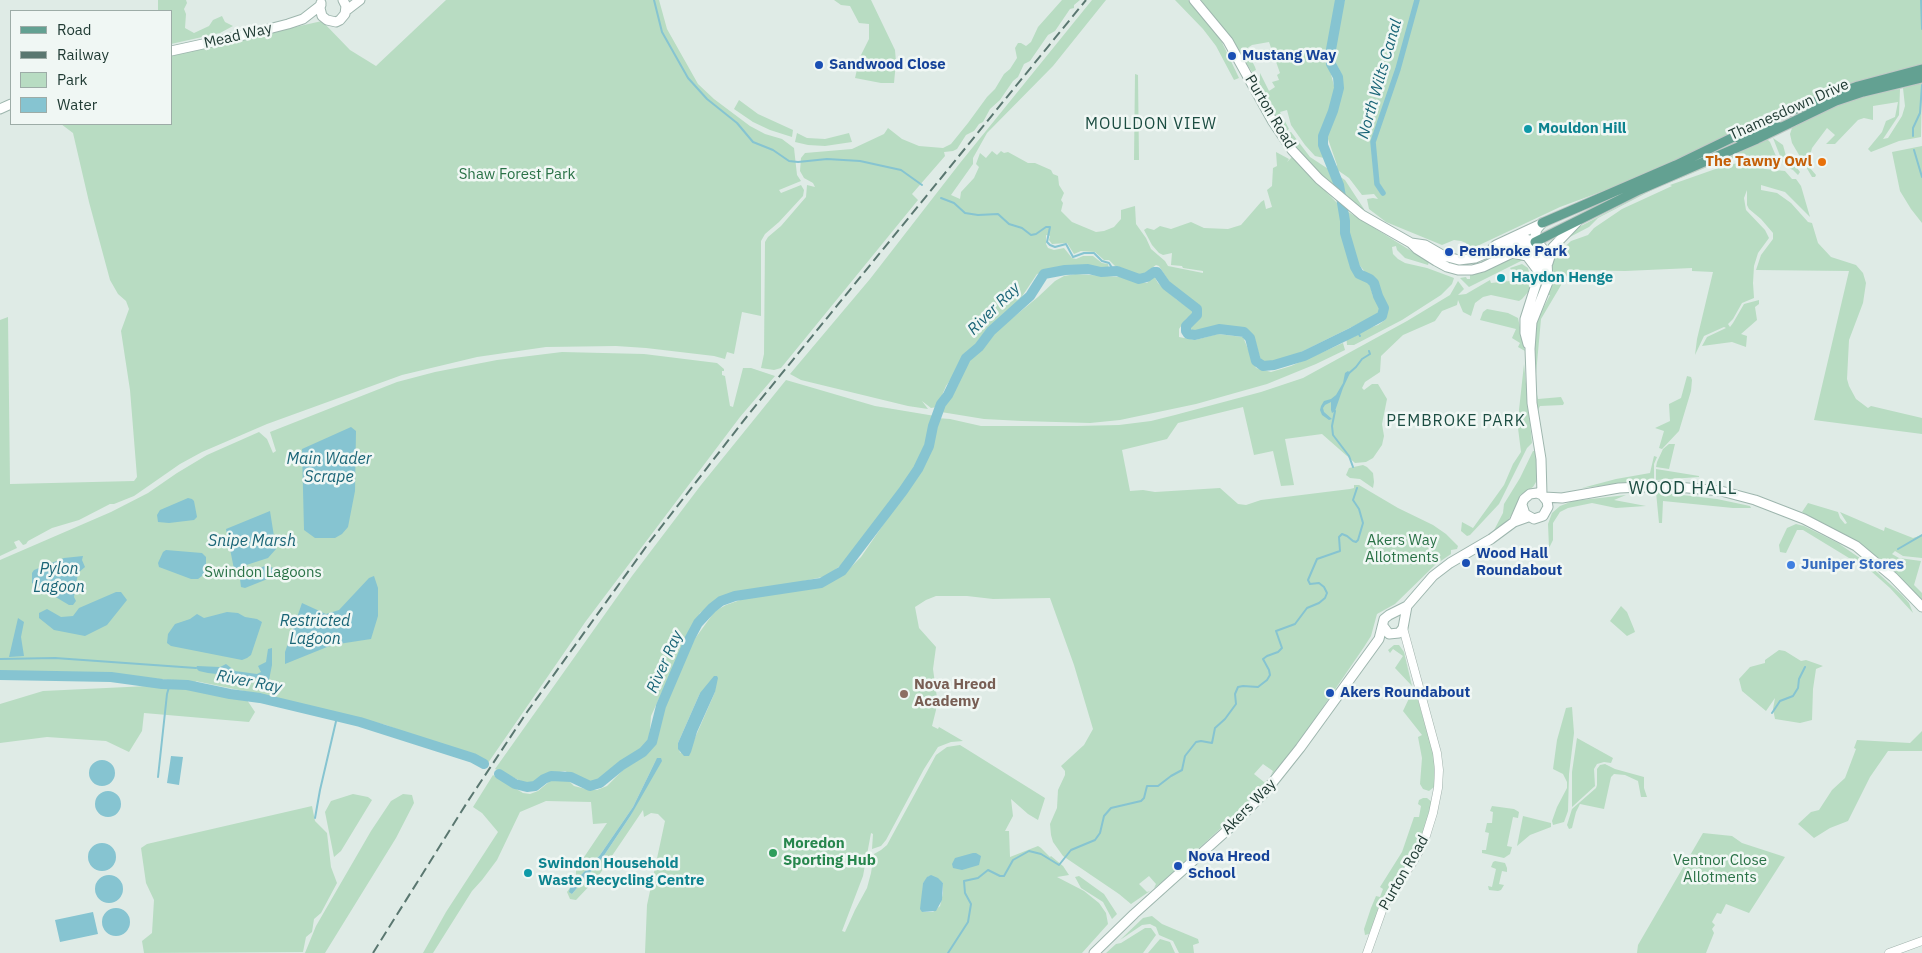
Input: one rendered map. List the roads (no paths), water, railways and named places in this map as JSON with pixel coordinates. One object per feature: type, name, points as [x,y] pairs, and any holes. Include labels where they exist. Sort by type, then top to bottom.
[{"type":"main road","points":[[344,0],[347,10],[360,0]]},
{"type":"main road","name":"Purton Road","points":[[1194,0],[1228,41],[1282,136],[1312,173],[1349,205],[1411,243],[1416,249],[1433,260],[1458,270],[1478,269],[1535,242]]},
{"type":"main road","points":[[322,2],[320,12],[325,19]]},
{"type":"main road","name":"Mead Way","points":[[303,18],[322,2]]},
{"type":"main road","name":"Mead Way","points":[[172,51],[253,34],[303,18],[325,19],[331,22],[340,20],[347,10]]},
{"type":"main road","name":"Thamesdown Drive","points":[[1542,223],[1676,165],[1729,139],[1743,137],[1922,69]]},
{"type":"main road","name":"Thamesdown Drive","points":[[1535,242],[1830,95],[1893,81],[1922,78]]},
{"type":"main road","points":[[1548,266],[1554,247],[1581,219]]},
{"type":"main road","points":[[1530,349],[1525,333],[1525,319],[1537,285],[1539,260],[1535,242],[1536,232],[1542,223]]},
{"type":"main road","name":"Purton Road","points":[[1489,252],[1496,245],[1542,223]]},
{"type":"main road","name":"Purton Road","points":[[1411,243],[1425,245],[1455,260],[1470,260],[1523,240],[1535,242]]},
{"type":"main road","points":[[1535,242],[1544,250],[1549,275],[1546,289],[1532,322],[1530,349],[1532,403],[1541,459],[1540,495],[1547,503],[1547,510]]},
{"type":"main road","points":[[1512,253],[1527,256],[1539,272]]},
{"type":"main road","points":[[1514,522],[1526,497],[1540,495],[1562,498],[1619,488],[1666,486],[1721,491],[1755,500],[1804,519],[1856,546],[1893,577],[1922,607]]},
{"type":"main road","points":[[1407,606],[1399,633],[1392,634],[1386,632],[1383,626],[1386,617],[1407,606],[1421,588],[1441,570],[1492,539],[1514,522],[1528,517],[1540,518],[1562,498]]},
{"type":"main road","points":[[1522,505],[1528,517]]},
{"type":"main road","points":[[1392,614],[1399,616],[1403,624]]},
{"type":"main road","name":"Akers Way","points":[[1094,953],[1134,914],[1233,825],[1265,792],[1300,748],[1379,639],[1383,626]]},
{"type":"main road","name":"Akers Way","points":[[1379,639],[1392,634]]},
{"type":"street","name":"Purton Road","points":[[1367,953],[1384,905],[1424,842],[1438,788],[1439,770],[1437,753],[1422,702],[1403,624]]},
{"type":"street","points":[[1392,634],[1408,645]]},
{"type":"street","points":[[1889,953],[1922,941]]},
{"type":"water","points":[[1348,371],[1350,373],[1335,411],[1332,413],[1331,402],[1323,408],[1324,412],[1332,419],[1329,420],[1322,415],[1321,406],[1324,401],[1336,395],[1343,383],[1345,373]]},
{"type":"water","name":"Main Wader Scrape","points":[[351,427],[356,431],[355,491],[348,527],[335,538],[315,538],[304,530],[302,449]]},
{"type":"water","points":[[188,498],[194,501],[197,517],[194,520],[169,523],[158,522],[157,515],[160,510]]},
{"type":"water","name":"Snipe Marsh","points":[[270,511],[276,549],[268,558],[234,569],[226,529]]},
{"type":"water","points":[[166,550],[202,553],[206,557],[206,573],[198,579],[191,579],[159,567],[158,563],[163,552]]},
{"type":"water","name":"Pylon Lagoon","points":[[83,556],[82,560],[85,567],[78,573],[74,597],[76,601],[73,605],[69,605],[32,583],[32,573],[34,570],[64,558]]},
{"type":"water","points":[[267,565],[275,569],[275,576],[245,588],[241,587],[240,579],[246,574]]},
{"type":"water","name":"Restricted Lagoon","points":[[374,576],[378,588],[378,616],[371,639],[332,645],[285,664],[285,652],[302,603],[326,614],[339,610],[369,578]]},
{"type":"water","points":[[116,592],[121,592],[127,600],[107,625],[85,636],[54,630],[39,618],[39,613],[47,609],[61,617],[73,616],[79,608]]},
{"type":"water","points":[[227,612],[238,613],[262,622],[251,655],[247,658],[242,660],[171,646],[167,643],[168,634],[175,624],[190,619],[197,614],[204,618]]},
{"type":"water","points":[[18,618],[24,622],[21,637],[24,656],[9,657]]},
{"type":"water","points":[[272,648],[272,665],[269,680],[208,673],[199,671],[196,668],[197,666],[220,667],[226,664],[235,671],[257,674],[261,672],[258,666],[266,662],[268,649]]},
{"type":"water","points":[[714,676],[718,678],[715,692],[697,732],[691,752],[689,756],[684,756],[678,749],[678,743],[700,693]]},
{"type":"water","points":[[171,756],[183,757],[179,785],[167,783]]},
{"type":"water","points":[[657,758],[661,758],[662,761],[631,815],[603,857],[572,894],[569,892],[570,888],[575,886],[580,876],[600,855],[633,807]]},
{"type":"water","points":[[102,760],[111,764],[115,773],[111,782],[102,786],[93,782],[89,773],[93,764]]},
{"type":"water","points":[[108,791],[117,795],[121,804],[117,813],[108,817],[99,813],[95,804],[99,795]]},
{"type":"water","points":[[102,843],[112,847],[116,857],[112,867],[102,871],[92,867],[88,857],[92,847]]},
{"type":"water","points":[[973,853],[981,856],[979,865],[962,870],[953,868],[952,864],[955,858]]},
{"type":"water","points":[[109,875],[119,879],[123,889],[119,899],[109,903],[99,899],[95,889],[99,879]]},
{"type":"water","points":[[931,875],[943,883],[942,900],[936,911],[922,912],[920,909],[923,883]]},
{"type":"water","points":[[116,908],[126,912],[130,922],[126,932],[116,936],[106,932],[102,922],[106,912]]},
{"type":"water","points":[[93,912],[98,934],[60,942],[55,920]]},
{"type":"waterway","points":[[654,0],[662,32],[688,78],[707,99],[737,123],[753,142],[773,150],[789,161],[827,159],[860,161],[901,170],[922,185]]},
{"type":"waterway","name":"River Ray","points":[[499,774],[515,784],[527,787],[535,786],[551,776],[571,777],[590,786],[600,783],[622,765],[643,752],[652,742],[661,706],[690,638],[698,623],[712,608],[721,601],[735,596],[821,583],[842,571],[918,469],[929,446],[933,426],[941,404],[948,395],[966,358],[979,347],[991,331],[1030,296],[1044,274],[1065,270],[1088,269],[1101,272],[1117,271],[1139,279],[1157,272],[1166,285],[1197,309],[1197,315],[1186,326],[1188,334],[1195,335],[1219,329],[1244,332],[1250,338],[1256,361],[1263,366],[1274,365],[1304,356],[1382,316],[1384,308],[1374,283],[1359,274],[1355,267],[1345,233],[1339,185],[1323,145],[1323,136],[1333,111],[1339,88],[1338,77],[1331,64],[1330,55],[1340,0]]},
{"type":"waterway","name":"North Wilts Canal","points":[[1383,193],[1377,184],[1373,142],[1398,69],[1417,0]]},
{"type":"waterway","points":[[1921,0],[1922,29]]},
{"type":"waterway","points":[[1913,136],[1913,128],[1920,113],[1922,85]]},
{"type":"waterway","points":[[1914,150],[1922,177]]},
{"type":"waterway","points":[[941,198],[954,203],[965,213],[978,215],[998,214],[1009,224],[1022,228],[1031,235],[1046,227],[1050,227],[1047,242],[1050,245],[1055,247],[1066,244],[1073,257],[1084,253],[1094,253],[1102,261],[1109,263],[1114,271]]},
{"type":"waterway","name":"River Ray","points":[[1357,331],[1360,336]]},
{"type":"waterway","points":[[1348,374],[1362,359],[1370,354],[1369,351]]},
{"type":"waterway","points":[[1335,411],[1332,426],[1333,435],[1349,456],[1353,467]]},
{"type":"waterway","points":[[948,953],[968,922],[971,904],[965,893],[964,881],[978,878],[988,870],[1004,876],[1013,860],[1029,851],[1041,854],[1059,865],[1071,850],[1095,840],[1100,833],[1104,816],[1111,808],[1141,801],[1144,798],[1147,786],[1158,786],[1182,770],[1185,756],[1196,742],[1212,743],[1215,728],[1225,719],[1236,704],[1235,694],[1238,687],[1258,687],[1270,675],[1263,659],[1282,648],[1276,631],[1295,624],[1307,608],[1325,598],[1327,593],[1324,587],[1319,583],[1310,584],[1308,580],[1317,559],[1340,551],[1339,537],[1342,534],[1353,541],[1356,542],[1358,540],[1363,523],[1359,509],[1353,500],[1357,488]]},
{"type":"waterway","points":[[1898,549],[1922,535]]},
{"type":"waterway","points":[[0,659],[55,658],[196,668]]},
{"type":"waterway","points":[[1772,713],[1780,701],[1793,696],[1798,688],[1799,679],[1805,667]]},
{"type":"waterway","name":"River Ray","points":[[0,675],[111,677],[162,684],[187,685],[260,698],[360,722],[473,758],[484,764]]},
{"type":"waterway","points":[[158,777],[167,694],[169,687],[173,684]]},
{"type":"waterway","points":[[315,818],[337,717]]},
{"type":"railway","points":[[373,953],[468,801],[527,712],[648,544],[748,415],[1086,0]]},
{"type":"place","name":"Mustang Way","points":[[1232,56]]},
{"type":"place","name":"Sandwood Close","points":[[819,65]]},
{"type":"place","name":"Mouldon Hill","points":[[1528,129]]},
{"type":"place","name":"The Tawny Owl","points":[[1822,162]]},
{"type":"place","name":"Pembroke Park","points":[[1449,252]]},
{"type":"place","name":"Haydon Henge","points":[[1501,278]]},
{"type":"place","name":"Wood Hall Roundabout","points":[[1466,563]]},
{"type":"place","name":"Juniper Stores","points":[[1791,565]]},
{"type":"place","name":"Akers Roundabout","points":[[1330,693]]},
{"type":"place","name":"Nova Hreod Academy","points":[[904,694]]},
{"type":"place","name":"Moredon Sporting Hub","points":[[773,853]]},
{"type":"place","name":"Nova Hreod School","points":[[1178,866]]},
{"type":"place","name":"Swindon Household Waste Recycling Centre","points":[[528,873]]},
{"type":"district","name":"MOULDON VIEW","points":[[1151,124]]},
{"type":"district","name":"PEMBROKE PARK","points":[[1456,421]]},
{"type":"district","name":"WOOD HALL","points":[[1683,489]]},
{"type":"park label","name":"Shaw Forest Park","points":[[517,175]]},
{"type":"park label","name":"Akers Way Allotments","points":[[1402,550]]},
{"type":"park label","name":"Swindon Lagoons","points":[[263,573]]},
{"type":"park label","name":"Ventnor Close Allotments","points":[[1720,870]]}]
